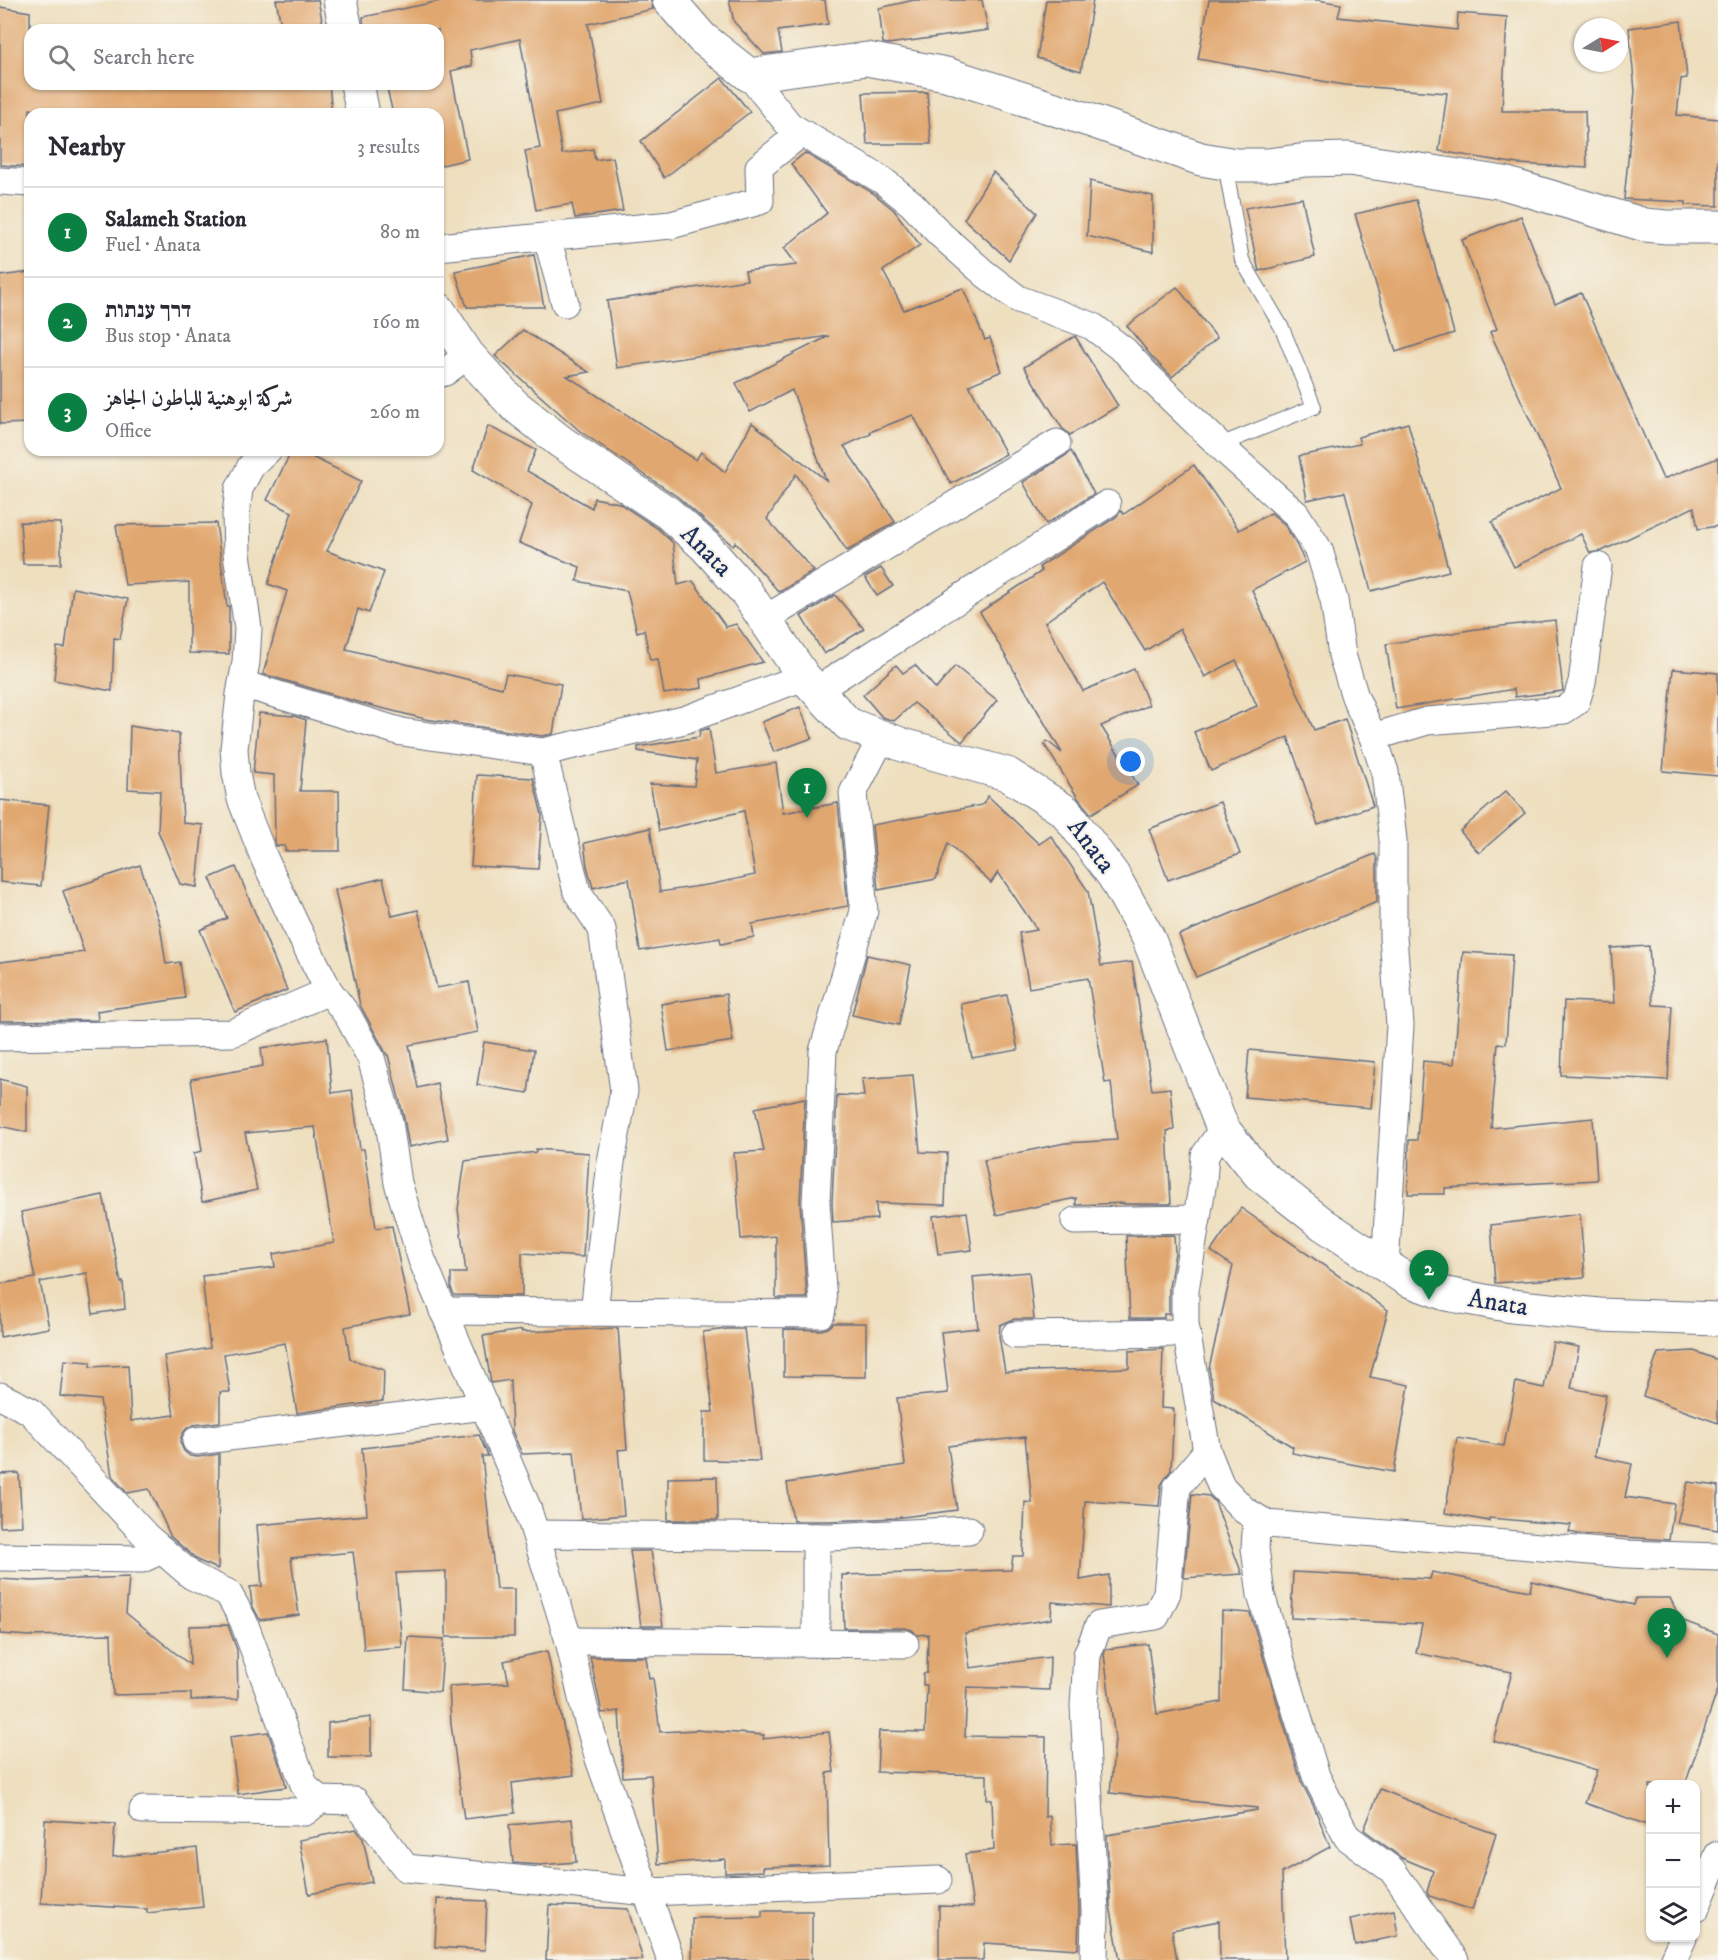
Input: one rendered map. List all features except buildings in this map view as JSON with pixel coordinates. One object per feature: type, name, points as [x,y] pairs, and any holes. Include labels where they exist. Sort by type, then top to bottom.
[{"type":"street","points":[[340,0],[345,24]]},
{"type":"street","points":[[669,0],[702,38],[749,75],[790,126],[882,180],[912,204],[940,234],[984,273],[1018,299],[1092,326],[1125,351],[1220,445],[1296,514],[1319,550],[1334,600],[1342,655],[1355,697],[1373,737],[1385,772],[1393,840],[1393,937],[1400,1025],[1385,1266]]},
{"type":"street","points":[[749,75],[867,59],[946,74],[1201,159],[1225,163],[1267,165],[1307,160],[1349,159],[1504,183],[1645,225],[1718,227]]},
{"type":"street","points":[[358,90],[362,108]]},
{"type":"street","points":[[444,246],[670,225],[760,201],[759,167],[801,133]]},
{"type":"street","points":[[0,181],[24,183]]},
{"type":"street","points":[[547,237],[565,303]]},
{"type":"street","name":"Anata","points":[[444,318],[468,355],[514,405],[561,442],[668,513],[706,547],[746,592],[811,683],[848,724],[903,745],[1007,774],[1065,812],[1113,875],[1148,937],[1223,1129],[1259,1174],[1324,1226],[1406,1279],[1446,1294],[1512,1306],[1599,1315],[1718,1320]]},
{"type":"street","points":[[444,372],[468,355]]},
{"type":"street","points":[[765,619],[1057,443]]},
{"type":"street","points":[[262,456],[251,466],[239,489],[236,515],[237,554],[248,628],[246,662],[234,749],[241,799],[276,885],[329,991],[348,1016],[371,1058],[389,1122],[398,1183],[422,1260],[527,1507],[569,1641],[599,1759],[671,1960]]},
{"type":"street","points":[[242,684],[402,732],[543,752],[684,720],[811,683],[1107,504]]},
{"type":"street","points":[[1373,737],[1427,721],[1564,710],[1576,702],[1582,682],[1598,566]]},
{"type":"street","points":[[443,1311],[821,1314],[823,1302],[816,1203],[823,1051],[864,911],[853,793],[882,737]]},
{"type":"street","points":[[543,752],[577,892],[602,929],[624,1091],[611,1162],[594,1312]]},
{"type":"street","points":[[0,1037],[232,1033],[329,991]]},
{"type":"street","points":[[1223,1129],[1204,1155],[1197,1219],[1185,1290],[1186,1333],[1207,1451],[1221,1486],[1244,1510],[1268,1524],[1346,1532],[1625,1554],[1718,1557]]},
{"type":"street","points":[[1075,1221],[1197,1219]]},
{"type":"street","points":[[1015,1335],[1186,1333]]},
{"type":"street","points":[[0,1396],[30,1411],[147,1537],[192,1576],[228,1593],[243,1620],[305,1787],[320,1800],[356,1801],[406,1868],[648,1892],[938,1880]]},
{"type":"street","points":[[196,1441],[485,1406]]},
{"type":"street","points":[[1094,1960],[1095,1911],[1084,1706],[1087,1655],[1099,1625],[1155,1616],[1167,1593],[1177,1487],[1207,1451]]},
{"type":"street","points":[[1257,1519],[1255,1548],[1261,1595],[1316,1776],[1347,1837],[1392,1870],[1455,1960]]},
{"type":"street","points":[[536,1534],[816,1537],[969,1530]]},
{"type":"street","points":[[816,1537],[816,1643]]},
{"type":"street","points":[[0,1557],[142,1559],[162,1550]]},
{"type":"street","points":[[569,1641],[905,1644]]},
{"type":"street","points":[[143,1810],[305,1812],[320,1800]]},
{"type":"street","points":[[1700,1896],[1718,1855]]},
{"type":"street","points":[[1673,1960],[1681,1942]]},
{"type":"lane","points":[[1220,445],[1314,407],[1282,328],[1242,260],[1225,163]]},
{"type":"place","name":"Salameh Station","points":[[807,818]]},
{"type":"place","name":"דרך ענתות","points":[[1429,1300]]},
{"type":"place","name":"شركة ابوهنية للباطون الجاهز","points":[[1667,1658]]}]
